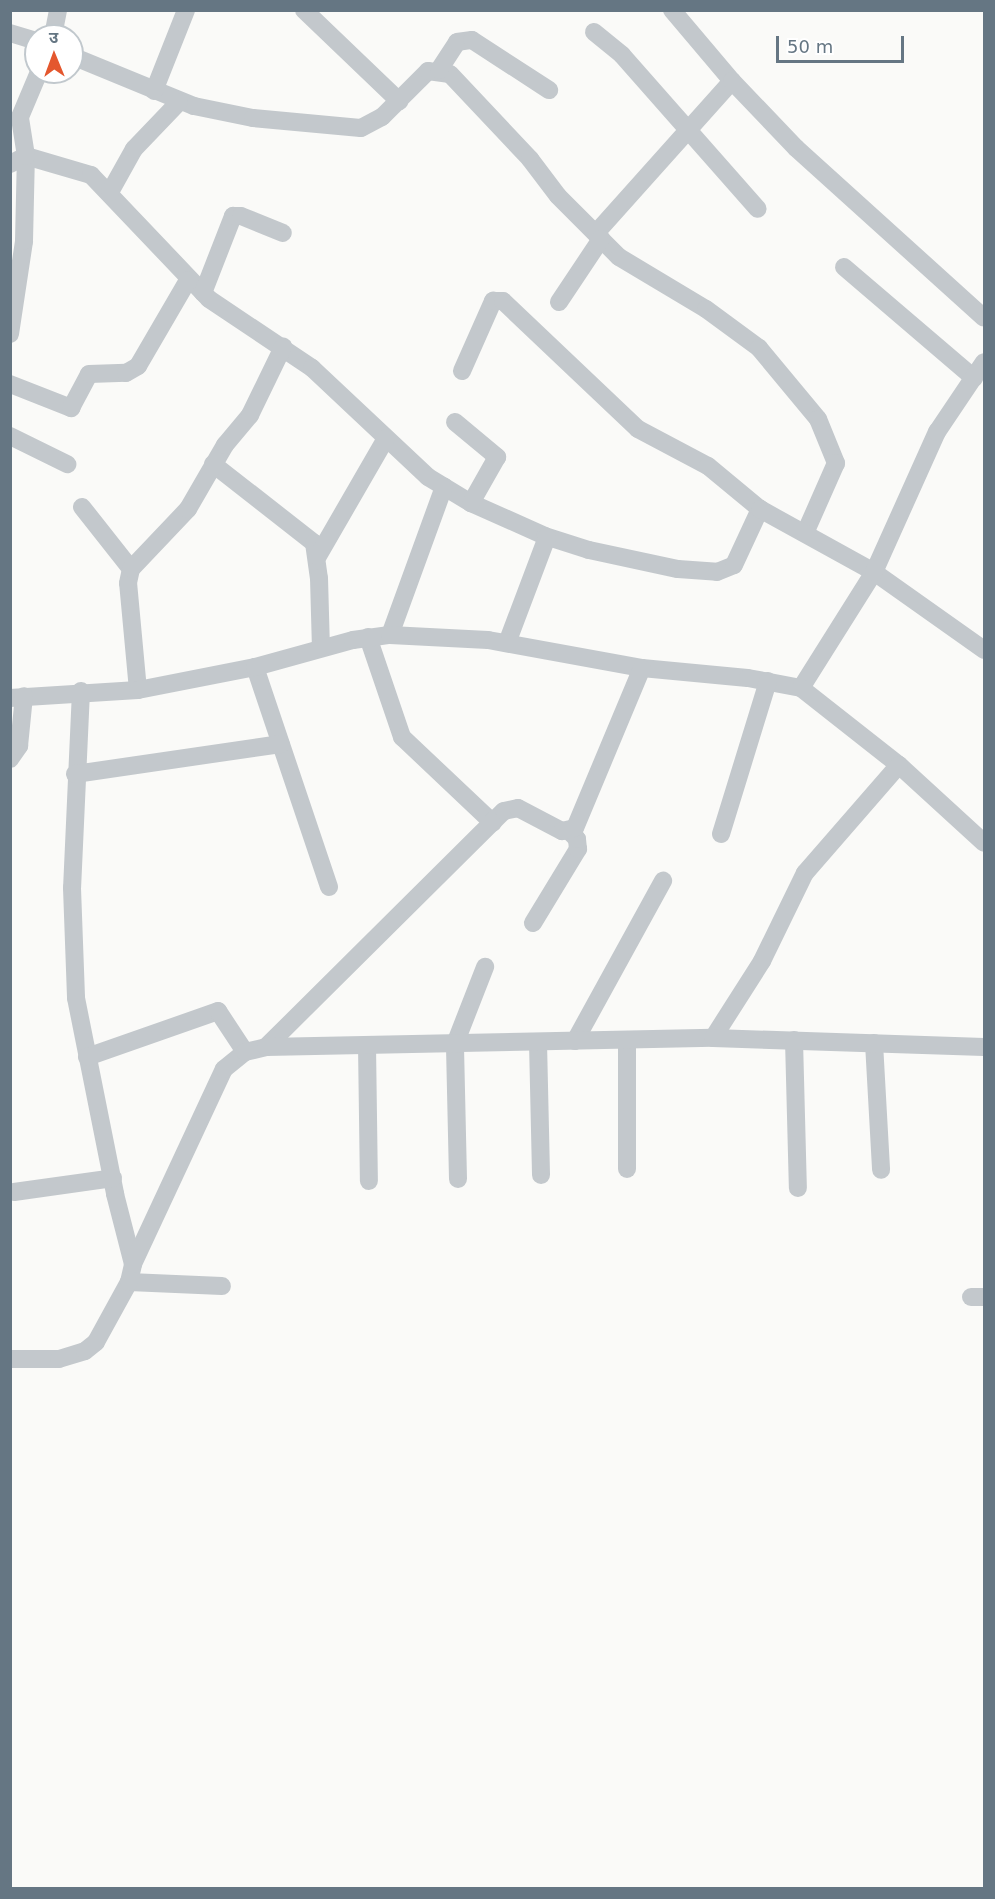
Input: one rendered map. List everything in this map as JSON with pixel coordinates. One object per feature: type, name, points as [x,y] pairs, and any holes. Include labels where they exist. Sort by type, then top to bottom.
[{"type":"street","points":[[154,91],[186,10]]},
{"type":"street","points":[[304,10],[399,101]]},
{"type":"street","points":[[672,10],[732,81],[796,148],[984,318]]},
{"type":"street","points":[[594,32],[622,55],[758,208]]},
{"type":"street","points":[[439,70],[457,42],[472,40],[549,90]]},
{"type":"street","points":[[84,61],[178,102],[253,118],[361,128],[373,124],[428,71],[439,70],[450,74],[598,236],[629,266],[706,309],[759,348],[818,419],[836,463],[806,531]]},
{"type":"street","points":[[559,302],[598,236],[732,81]]},
{"type":"street","points":[[10,334],[23,251],[18,160],[21,117],[34,84]]},
{"type":"street","points":[[110,192],[134,149],[178,102]]},
{"type":"street","points":[[18,160],[75,167],[91,175],[110,192],[188,280],[203,293],[283,347],[334,386],[386,438],[444,487],[471,503],[547,537],[678,569],[724,571],[737,560],[760,509]]},
{"type":"street","points":[[203,293],[227,221],[233,216],[241,216],[283,233]]},
{"type":"street","points":[[844,267],[974,378]]},
{"type":"street","points":[[10,384],[71,408],[88,374],[126,374],[138,366],[188,280]]},
{"type":"street","points":[[462,371],[493,301],[500,300],[638,429],[708,466],[760,509],[806,531],[874,572],[984,650]]},
{"type":"street","points":[[138,690],[128,583],[131,569],[188,509],[213,464],[250,415],[283,347]]},
{"type":"street","points":[[801,688],[874,572],[937,432],[984,362]]},
{"type":"street","points":[[455,422],[496,457],[471,503]]},
{"type":"street","points":[[10,436],[67,464]]},
{"type":"street","points":[[318,556],[386,438]]},
{"type":"street","points":[[213,464],[307,534],[318,556],[321,648]]},
{"type":"street","points":[[390,635],[444,487]]},
{"type":"street","points":[[82,507],[131,569]]},
{"type":"street","points":[[507,643],[547,537]]},
{"type":"street","points":[[10,759],[19,746],[17,697],[81,691],[138,690],[255,667],[368,637],[390,635],[507,643],[642,668],[768,681],[801,688],[899,765],[984,843]]},
{"type":"street","points":[[368,637],[402,737],[493,823]]},
{"type":"street","points":[[255,667],[329,887]]},
{"type":"street","points":[[569,831],[575,828],[642,668]]},
{"type":"street","points":[[721,834],[768,681]]},
{"type":"street","points":[[81,691],[75,774],[72,929],[78,1024],[87,1057],[131,1273]]},
{"type":"street","points":[[75,774],[281,744]]},
{"type":"street","points":[[713,1038],[762,962],[805,873],[899,765]]},
{"type":"street","points":[[266,1047],[504,811],[518,808],[569,831],[578,838],[578,849],[533,923]]},
{"type":"street","points":[[574,1041],[663,881]]},
{"type":"street","points":[[458,1179],[455,1044],[484,967]]},
{"type":"street","points":[[87,1057],[218,1011],[245,1052]]},
{"type":"street","points":[[10,1359],[59,1359],[85,1351],[96,1342],[131,1273],[224,1069],[245,1052],[266,1047],[713,1038],[984,1047]]},
{"type":"street","points":[[627,1040],[627,1169]]},
{"type":"street","points":[[794,1040],[798,1188]]},
{"type":"street","points":[[538,1042],[541,1175]]},
{"type":"street","points":[[874,1043],[881,1170]]},
{"type":"street","points":[[367,1046],[369,1181]]},
{"type":"street","points":[[14,1192],[112,1178]]},
{"type":"street","points":[[131,1273],[222,1286]]}]
